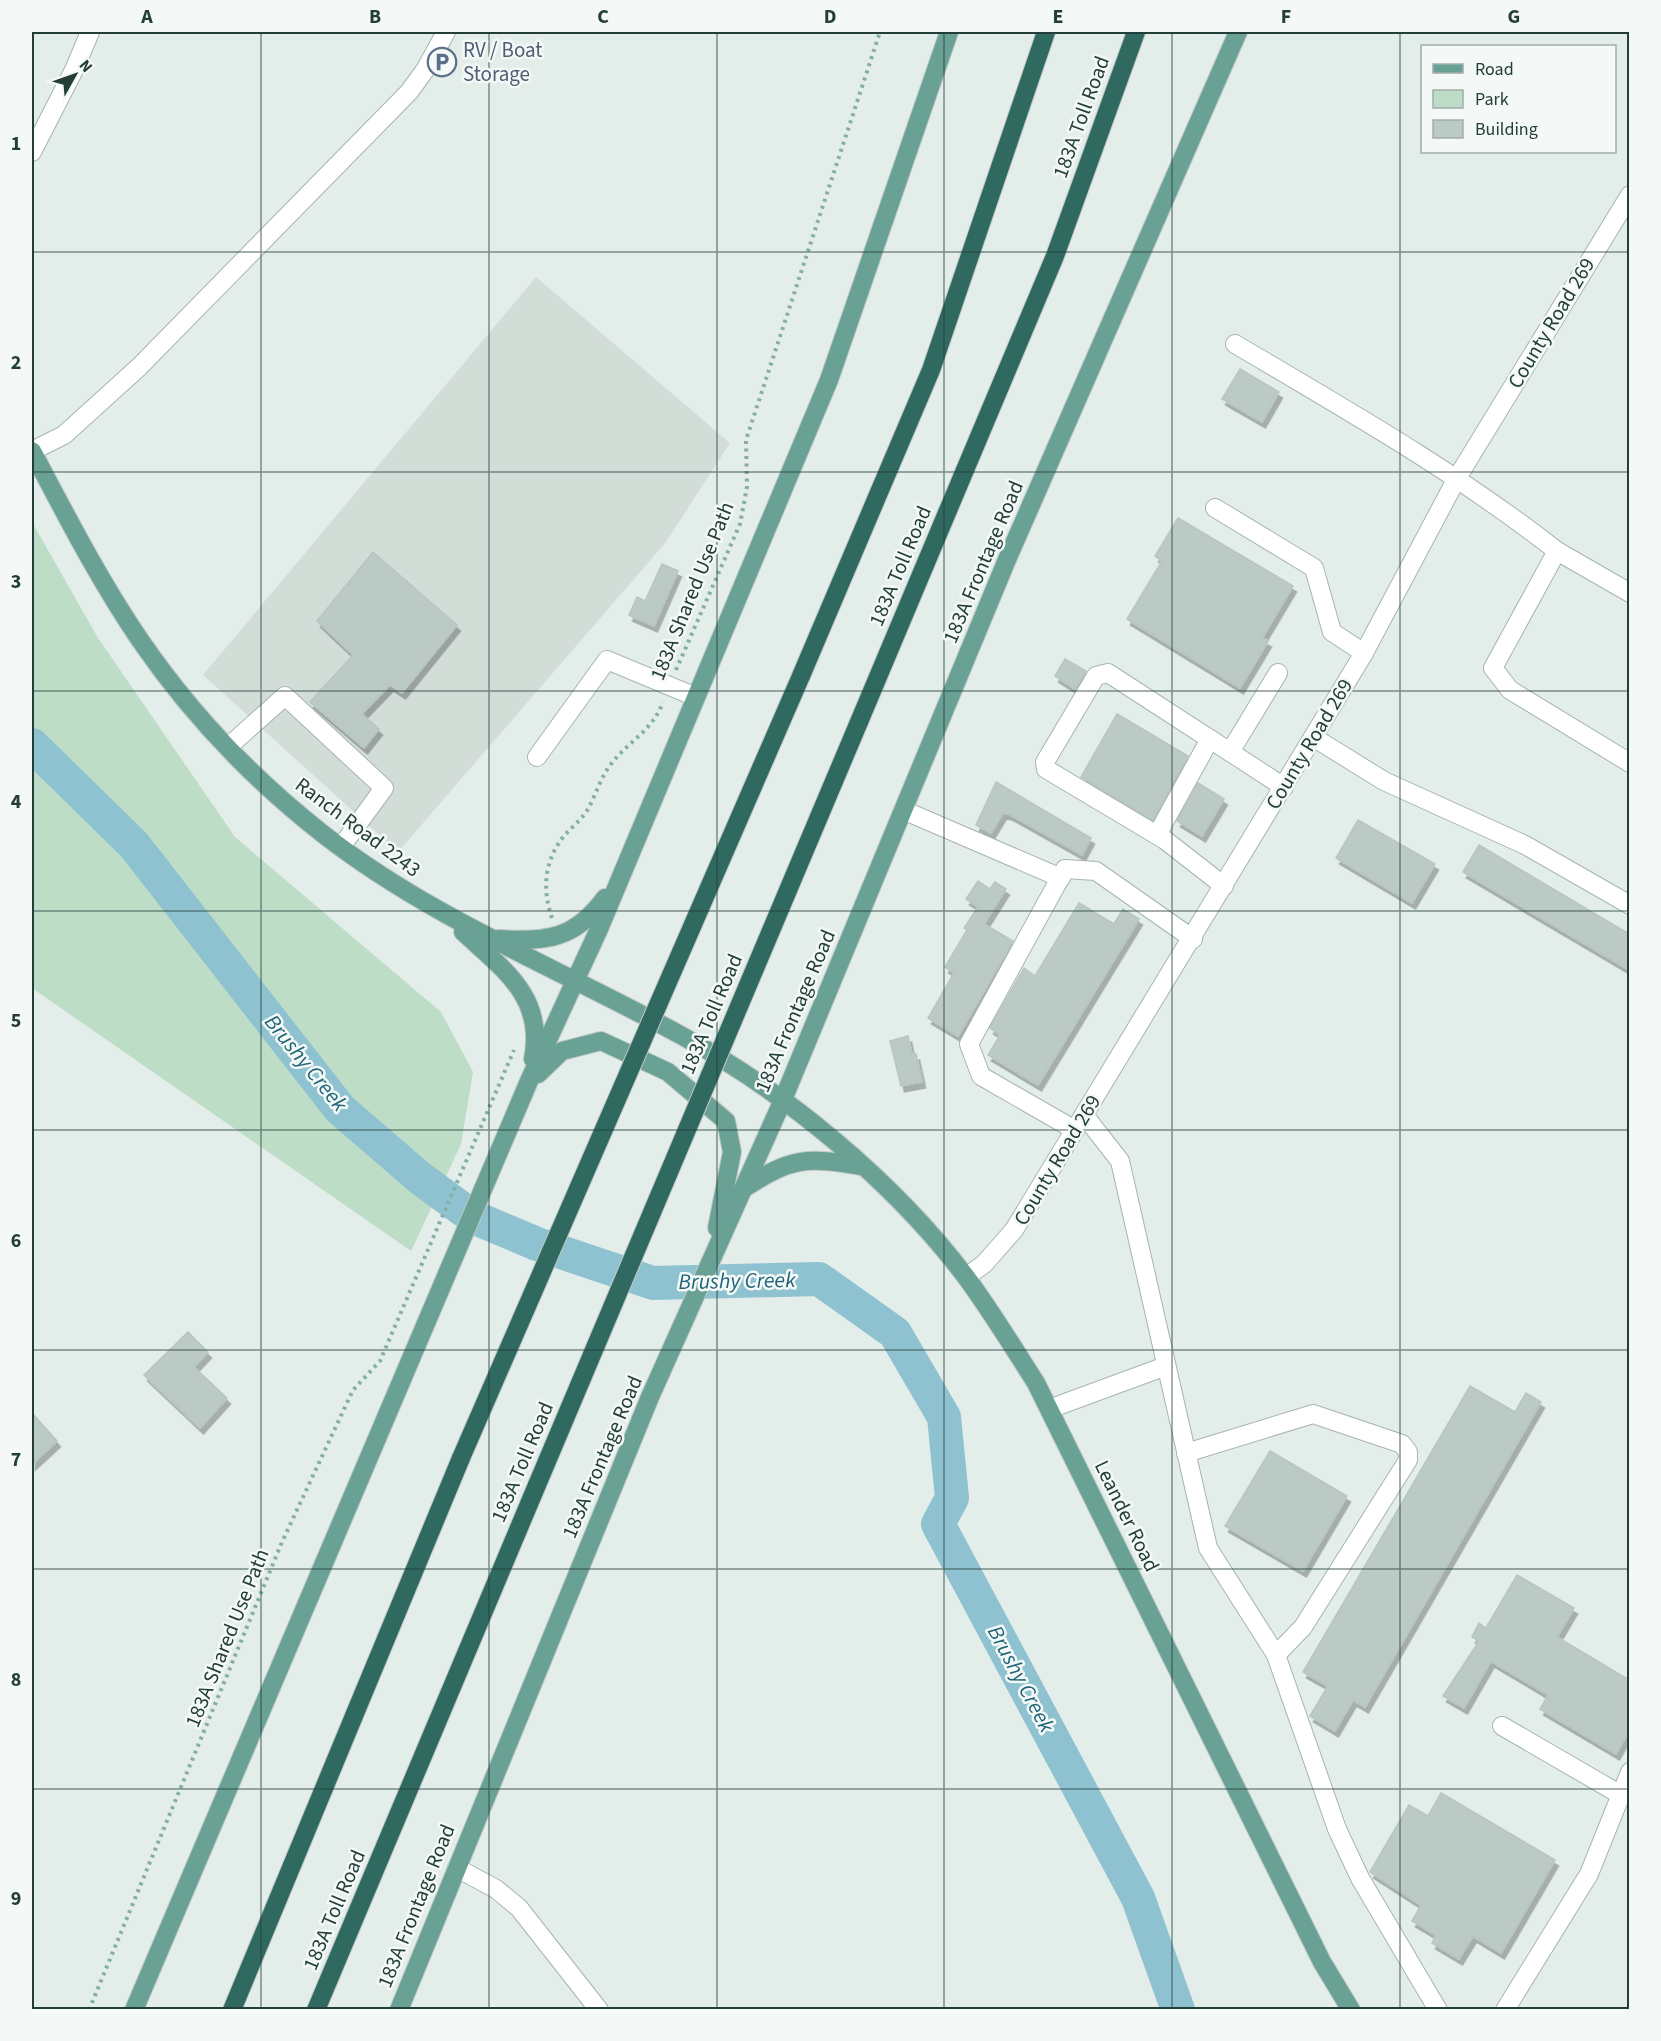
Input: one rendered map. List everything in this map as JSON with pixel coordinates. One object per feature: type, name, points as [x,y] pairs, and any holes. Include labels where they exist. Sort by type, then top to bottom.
[{"type":"highway","points":[[232,2010],[461,1458],[801,676],[931,370],[1046,32]]},
{"type":"highway","name":"183A Toll Road","points":[[316,2010],[1055,256],[1136,32]]},
{"type":"main road","points":[[134,2010],[529,1082],[623,872],[829,380],[950,32]]},
{"type":"main road","name":"183A Frontage Road","points":[[399,2010],[650,1397],[711,1259],[735,1192],[782,1102],[1006,562],[1238,32]]},
{"type":"main road","name":"Ranch Road 2243","points":[[32,451],[90,560],[140,639],[178,692],[270,789],[378,874],[445,915],[684,1036],[736,1067],[782,1102]]},
{"type":"main road","points":[[492,939],[539,941],[564,934],[583,924],[595,912],[623,872]]},
{"type":"main road","points":[[445,915],[512,977],[526,998],[534,1015],[537,1033],[529,1082]]},
{"type":"main road","points":[[529,1082],[562,1051],[601,1041],[668,1072],[726,1121],[732,1152],[735,1192],[772,1170],[804,1160],[862,1166]]},
{"type":"main road","name":"Leander Road","points":[[782,1102],[862,1166],[901,1203],[966,1277],[1000,1325],[1049,1409],[1322,1962],[1351,2010]]},
{"type":"street","points":[[32,152],[74,70],[90,32]]},
{"type":"street","points":[[32,451],[64,435],[189,318],[409,92],[425,70],[446,32]]},
{"type":"street","name":"County Road 269","points":[[966,1277],[984,1264],[1014,1230],[1193,939],[1364,652],[1457,478],[1629,195]]},
{"type":"street","points":[[1235,344],[1457,478],[1557,551],[1629,593]]},
{"type":"street","points":[[1215,508],[1314,568],[1332,632],[1364,652]]},
{"type":"street","points":[[1557,551],[1493,668],[1510,690],[1629,763]]},
{"type":"street","points":[[537,757],[608,660],[696,697]]},
{"type":"street","points":[[1224,886],[1157,835],[1046,769],[1045,762],[1096,676],[1108,673],[1284,787]]},
{"type":"street","points":[[1230,752],[1278,673]]},
{"type":"street","points":[[228,747],[285,696],[384,788],[341,847]]},
{"type":"street","points":[[1313,737],[1384,781],[1525,845],[1629,905]]},
{"type":"street","points":[[1157,835],[1210,739]]},
{"type":"street","points":[[903,810],[1061,878]]},
{"type":"street","points":[[1193,939],[1096,870],[1065,869],[969,1044],[981,1076],[1079,1123],[1120,1161],[1208,1548],[1276,1655],[1337,1829],[1360,1878],[1438,2010]]},
{"type":"street","points":[[1049,1409],[1166,1366]]},
{"type":"street","points":[[1186,1453],[1313,1414],[1402,1444],[1408,1452],[1408,1460],[1303,1627],[1276,1655]]},
{"type":"street","points":[[1502,1726],[1621,1795]]},
{"type":"street","points":[[1505,2010],[1589,1874],[1629,1772]]},
{"type":"street","points":[[457,1868],[496,1889],[519,1908],[599,2010]]},
{"type":"path","name":"183A Shared Use Path","points":[[554,924],[546,902],[549,861],[563,838],[587,811],[610,765],[658,717],[669,686],[740,524],[747,487],[746,440],[880,32]]},
{"type":"path","name":"183A Shared Use Path","points":[[88,2010],[282,1542],[353,1390],[372,1373],[380,1361],[517,1042]]},
{"type":"shaded area","points":[[536,277],[730,443],[666,542],[398,852],[203,675]]},
{"type":"green space","points":[[32,522],[98,638],[235,837],[441,1012],[473,1072],[461,1144],[411,1251],[32,988]]},
{"type":"building","points":[[1240,369],[1279,392],[1262,422],[1222,399]]},
{"type":"building","points":[[1178,518],[1293,586],[1262,638],[1268,641],[1240,688],[1127,619],[1162,561],[1155,556]]},
{"type":"building","points":[[373,552],[457,625],[402,693],[390,685],[362,714],[379,729],[364,748],[310,702],[353,655],[317,621]]},
{"type":"building","points":[[662,564],[678,571],[654,626],[629,615],[637,597],[645,601]]},
{"type":"building","points":[[1065,659],[1086,671],[1075,689],[1055,676]]},
{"type":"building","points":[[1117,714],[1188,756],[1153,820],[1081,777]]},
{"type":"building","points":[[996,782],[1091,838],[1082,855],[1009,814],[1003,813],[991,833],[976,825]]},
{"type":"building","points":[[1198,783],[1224,799],[1202,836],[1177,821]]},
{"type":"building","points":[[1358,820],[1435,864],[1412,903],[1336,858]]},
{"type":"building","points":[[1479,845],[1629,934],[1629,970],[1463,872]]},
{"type":"building","points":[[978,881],[990,889],[995,882],[1006,889],[984,924],[1013,941],[958,1036],[928,1018],[954,973],[945,967],[967,930],[964,928],[978,907],[966,899]]},
{"type":"building","points":[[1079,903],[1114,924],[1123,909],[1139,919],[1038,1085],[988,1055],[1000,1035],[990,1028],[1024,968],[1035,976]]},
{"type":"building","points":[[908,1036],[912,1055],[916,1054],[922,1082],[901,1086],[890,1041]]},
{"type":"building","points":[[188,1332],[208,1352],[194,1367],[227,1398],[200,1428],[144,1375]]},
{"type":"building","points":[[1470,1386],[1515,1412],[1526,1393],[1541,1402],[1365,1707],[1353,1700],[1335,1731],[1310,1716],[1328,1686],[1303,1672]]},
{"type":"building","points":[[32,1413],[57,1441],[32,1464]]},
{"type":"building","points":[[1270,1451],[1347,1496],[1303,1571],[1225,1526]]},
{"type":"building","points":[[1517,1575],[1574,1608],[1557,1637],[1629,1680],[1629,1731],[1616,1754],[1540,1709],[1548,1695],[1491,1661],[1464,1708],[1443,1696],[1479,1641],[1472,1637],[1479,1623],[1486,1628]]},
{"type":"building","points":[[1441,1793],[1555,1860],[1501,1953],[1473,1936],[1459,1959],[1432,1943],[1436,1935],[1412,1921],[1421,1905],[1370,1872],[1409,1805],[1428,1816]]},
{"type":"waterway","name":"Brushy Creek","points":[[32,745],[134,845],[340,1109],[420,1178],[473,1217],[537,1244],[653,1283],[819,1279],[895,1333],[944,1417],[952,1498],[938,1524],[1138,1898],[1178,2010]]},
{"type":"place","name":"RV / Boat Storage","points":[[442,62]]}]
